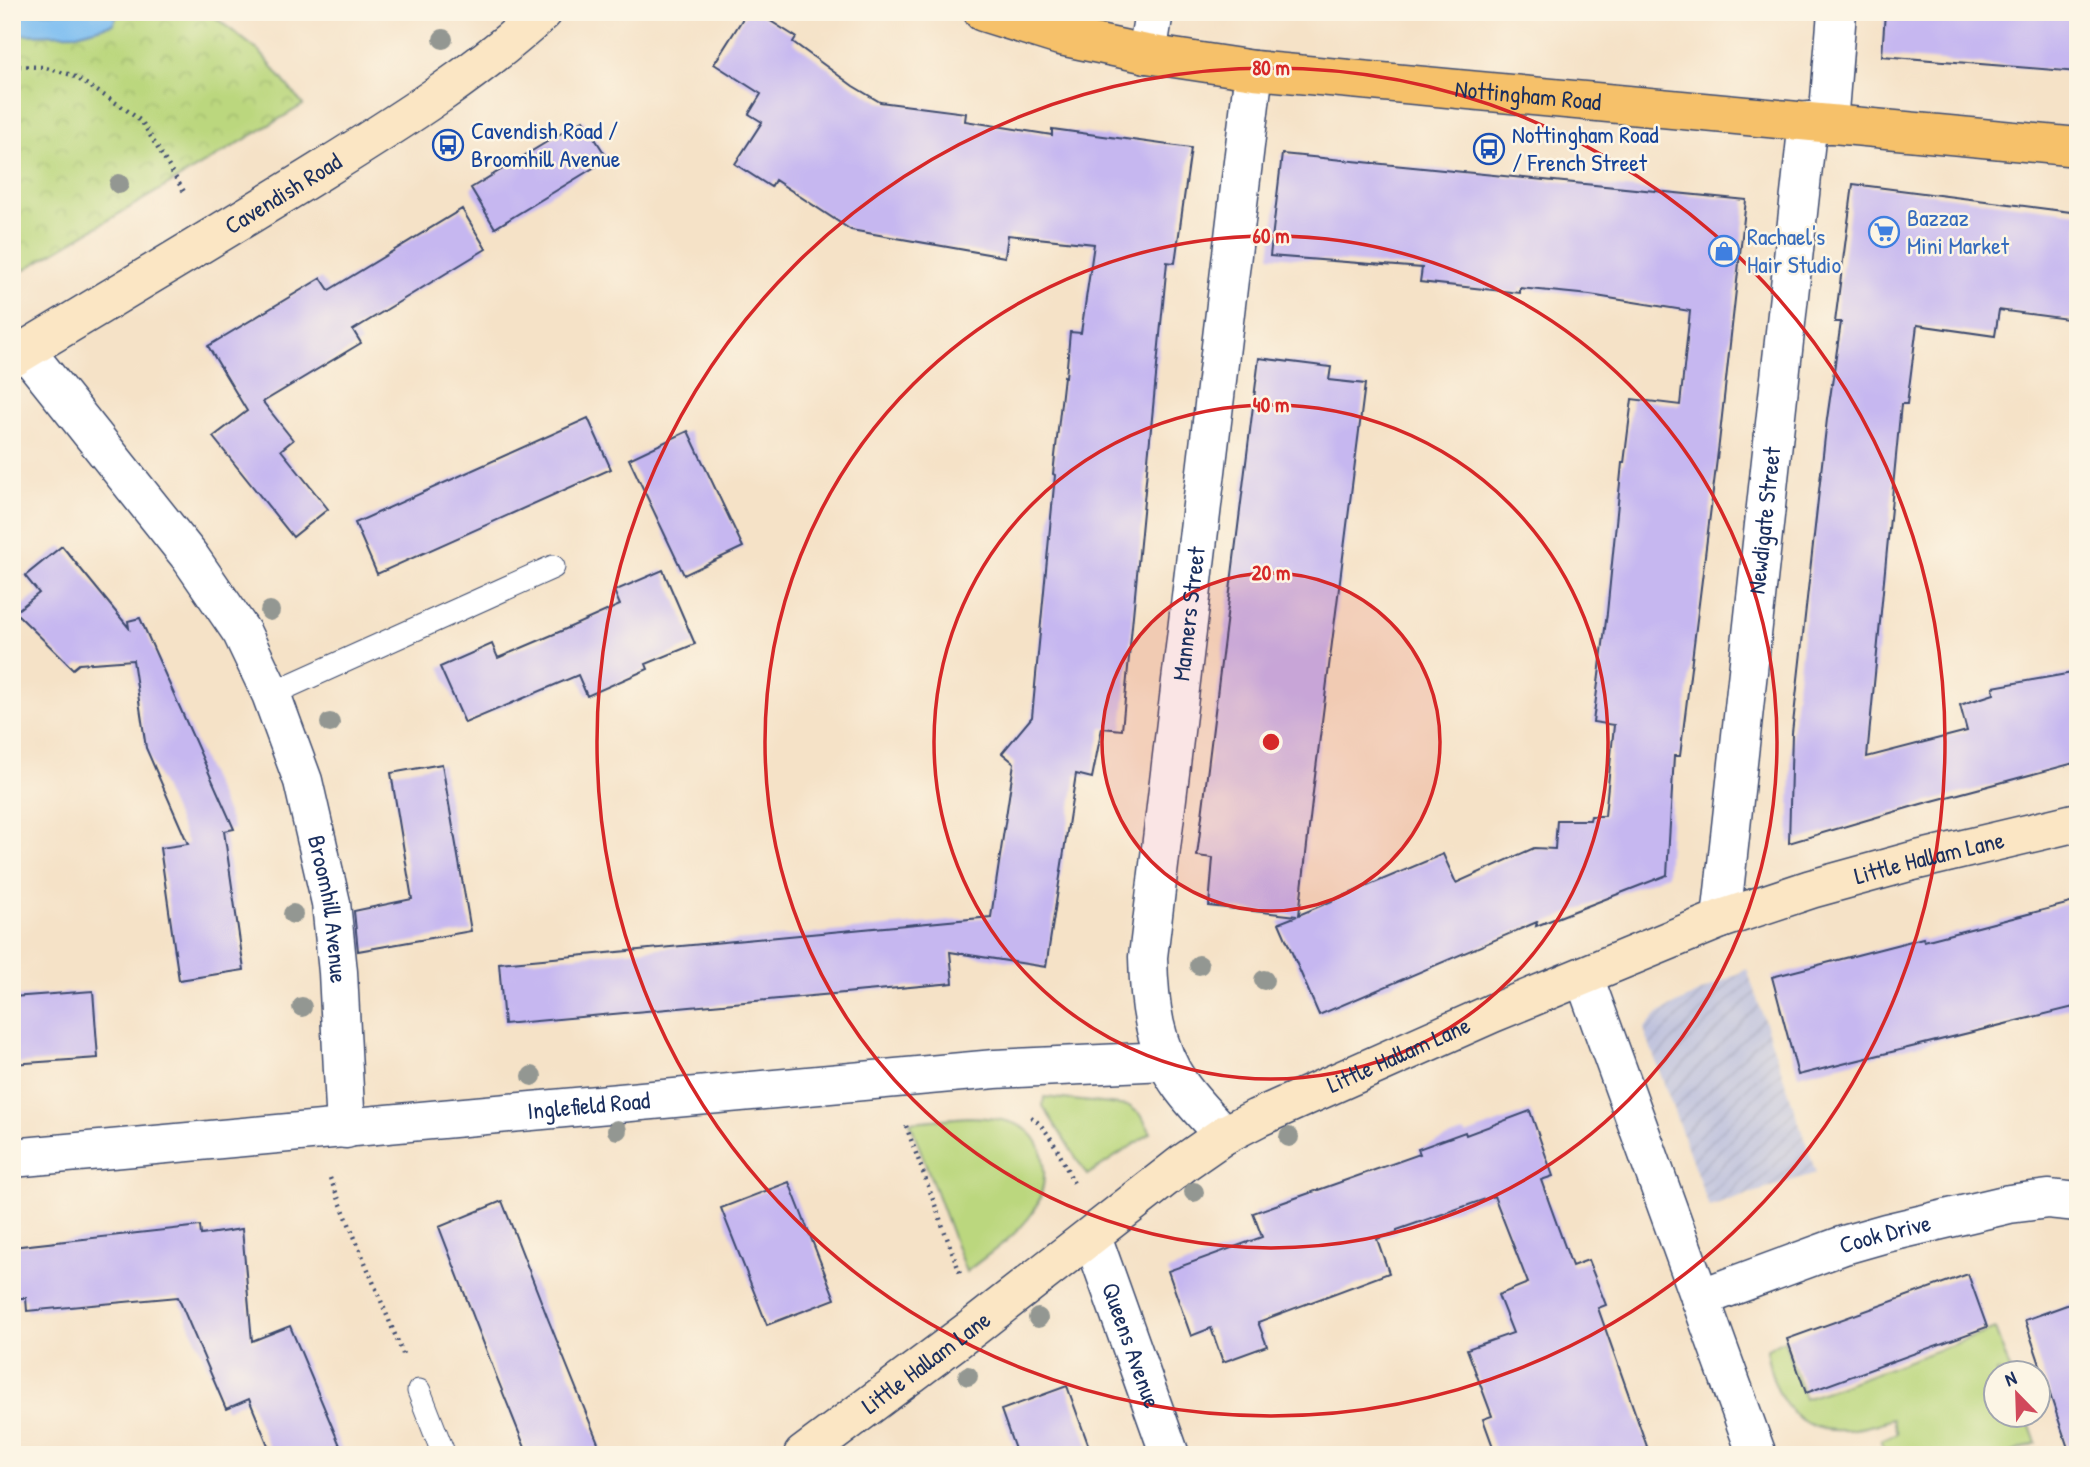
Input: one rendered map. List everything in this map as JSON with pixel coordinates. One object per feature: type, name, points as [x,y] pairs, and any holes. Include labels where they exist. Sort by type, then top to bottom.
[{"type":"main road","name":"Nottingham Road","points":[[983,12],[1060,36],[1147,54],[1254,70],[2078,147]]},
{"type":"street","name":"Cavendish Road","points":[[19,354],[211,239],[408,116],[510,43],[543,12]]},
{"type":"street","points":[[1147,54],[1154,12]]},
{"type":"street","name":"Newdigate Street","points":[[1721,919],[1818,123],[1837,12]]},
{"type":"street","name":"Manners Street","points":[[1224,1135],[1180,1085],[1166,1061],[1158,1040],[1150,992],[1148,957],[1254,70]]},
{"type":"street","name":"Broomhill Avenue","points":[[19,354],[190,557],[242,633],[271,694],[303,781],[331,903],[337,960],[346,1129]]},
{"type":"street","name":"Little Hallam Lane","points":[[803,1455],[1092,1236],[1185,1162],[1224,1135],[1376,1064],[1721,919],[1811,889],[1897,865],[2078,822]]},
{"type":"street","points":[[1584,976],[1757,1455]]},
{"type":"street","name":"Inglefield Road","points":[[12,1158],[995,1069],[1166,1061]]},
{"type":"street","name":"Cook Drive","points":[[1700,1298],[1844,1245],[1886,1233],[2009,1204],[2048,1199],[2078,1202]]},
{"type":"street","name":"Queens Avenue","points":[[1092,1236],[1170,1455]]},
{"type":"lane","points":[[271,694],[553,567]]},
{"type":"lane","points":[[419,1391],[444,1455]]},
{"type":"path","points":[[12,66],[43,67],[72,75],[124,108],[142,122],[188,199]]},
{"type":"path","points":[[1029,1115],[1049,1136],[1080,1195]]},
{"type":"path","points":[[905,1125],[965,1287]]},
{"type":"path","points":[[329,1176],[419,1391]]},
{"type":"path","points":[[2022,1455],[2040,1448]]},
{"type":"shaded area","points":[[1747,969],[1816,1173],[1709,1207],[1644,1029],[1657,1014]]},
{"type":"green space","points":[[12,12],[208,12],[260,52],[303,105],[12,277]]},
{"type":"green space","points":[[1044,1097],[1129,1106],[1141,1115],[1151,1133],[1087,1175],[1043,1106]]},
{"type":"green space","points":[[967,1117],[1009,1122],[1030,1132],[1042,1154],[1044,1176],[1043,1188],[1031,1215],[1009,1238],[966,1272],[910,1122]]},
{"type":"green space","points":[[1995,1329],[2006,1358],[1982,1358],[1982,1428],[2031,1428],[2036,1443],[2006,1455],[1887,1455],[1881,1440],[1897,1433],[1892,1419],[1845,1430],[1825,1429],[1808,1424],[1793,1413],[1781,1397],[1772,1376],[1766,1350],[1784,1340],[1805,1399]]},
{"type":"water","points":[[12,12],[119,12],[113,24],[77,34],[12,35]]},
{"type":"building","points":[[747,12],[756,12],[796,37],[793,42],[853,86],[880,102],[966,113],[965,121],[1052,135],[1052,129],[1191,148],[1175,263],[1167,262],[1122,730],[1102,728],[1092,778],[1076,774],[1046,967],[950,952],[953,983],[504,1024],[499,963],[991,917],[1014,763],[1002,753],[1032,717],[1064,376],[1066,377],[1070,332],[1081,333],[1094,244],[1008,235],[1005,257],[851,230],[775,180],[771,187],[735,164],[762,122],[749,114],[761,94],[714,64]]},
{"type":"building","points":[[1885,12],[2078,12],[2078,72],[1882,56]]},
{"type":"building","points":[[583,120],[608,159],[495,228],[471,188]]},
{"type":"building","points":[[1282,154],[1746,200],[1680,756],[1674,756],[1667,875],[1536,926],[1537,922],[1319,1015],[1279,923],[1297,916],[1209,906],[1213,858],[1197,856],[1259,358],[1331,367],[1329,380],[1365,384],[1299,915],[1443,854],[1456,883],[1534,848],[1555,849],[1557,820],[1590,820],[1591,816],[1605,816],[1614,725],[1593,722],[1622,463],[1632,399],[1680,405],[1690,311],[1590,295],[1520,288],[1520,293],[1420,282],[1422,268],[1270,256]]},
{"type":"building","points":[[1853,184],[2078,213],[2078,295],[2075,320],[1999,310],[1995,336],[1917,325],[1907,404],[1901,404],[1867,757],[1967,731],[1960,705],[1994,694],[1993,687],[2078,672],[2078,762],[1789,843],[1792,733],[1827,419],[1841,322],[1835,322]]},
{"type":"building","points":[[462,209],[486,249],[353,330],[361,343],[263,402],[293,440],[281,450],[328,509],[293,537],[213,437],[247,411],[208,346],[321,278],[329,290]]},
{"type":"building","points":[[588,418],[611,469],[377,574],[355,523]]},
{"type":"building","points":[[688,431],[743,547],[684,575],[629,459]]},
{"type":"building","points":[[62,546],[129,628],[128,621],[140,618],[234,829],[224,831],[244,970],[179,980],[160,848],[188,844],[146,748],[133,660],[79,664],[73,669],[15,612],[39,593],[25,576]]},
{"type":"building","points":[[663,570],[695,644],[646,664],[648,669],[587,696],[578,675],[465,723],[440,667],[492,644],[498,658],[559,632],[620,605],[614,591]]},
{"type":"building","points":[[442,764],[471,931],[358,951],[354,911],[412,899],[391,773]]},
{"type":"building","points":[[2078,901],[2078,1006],[1798,1075],[1772,977]]},
{"type":"building","points":[[93,991],[98,1058],[12,1064],[12,997]]},
{"type":"building","points":[[1530,1111],[1553,1176],[1541,1180],[1572,1266],[1588,1260],[1606,1305],[1598,1308],[1650,1455],[1496,1455],[1483,1419],[1492,1416],[1467,1349],[1513,1333],[1498,1295],[1528,1283],[1494,1196],[1377,1239],[1389,1273],[1258,1322],[1267,1346],[1223,1362],[1211,1328],[1191,1336],[1168,1271],[1262,1237],[1253,1213],[1420,1154],[1418,1149],[1465,1132],[1466,1135]]},
{"type":"building","points":[[789,1182],[835,1299],[767,1325],[721,1208]]},
{"type":"building","points":[[502,1201],[603,1455],[528,1455],[497,1378],[439,1227]]},
{"type":"building","points":[[200,1226],[201,1235],[242,1229],[252,1341],[290,1326],[344,1455],[272,1455],[249,1399],[226,1409],[178,1297],[27,1311],[26,1298],[12,1298],[12,1247]]},
{"type":"building","points":[[1968,1274],[1987,1327],[1806,1393],[1787,1339]]},
{"type":"building","points":[[2078,1301],[2078,1453],[2070,1454],[2052,1400],[2052,1358],[2038,1358],[2025,1320]]},
{"type":"building","points":[[1067,1386],[1092,1455],[1017,1455],[1001,1410]]},
{"type":"place","name":"Cavendish Road / Broomhill Avenue","points":[[448,145]]},
{"type":"place","name":"Nottingham Road / French Street","points":[[1489,149]]},
{"type":"place","name":"Bazzaz Mini Market","points":[[1884,232]]},
{"type":"place","name":"Rachael's Hair Studio","points":[[1724,251]]}]
